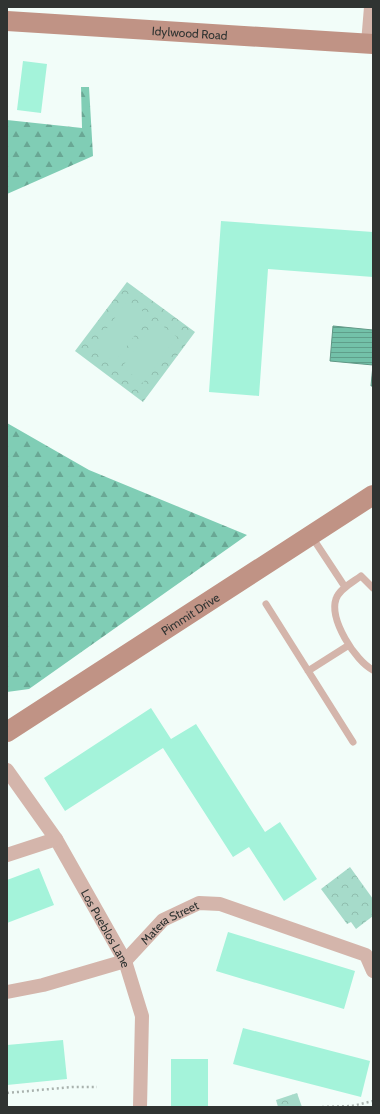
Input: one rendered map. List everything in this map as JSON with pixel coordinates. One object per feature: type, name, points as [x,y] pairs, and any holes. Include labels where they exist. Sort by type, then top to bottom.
[{"type":"street","points":[[371,7],[371,43]]},
{"type":"street","name":"Idylwood Road","points":[[7,20],[371,43]]},
{"type":"street","name":"Pimmit Drive","points":[[7,732],[373,495]]},
{"type":"street","name":"Los Pueblos Lane","points":[[7,770],[56,839],[125,961],[142,1016],[140,1107]]},
{"type":"street","points":[[7,855],[56,839]]},
{"type":"street","name":"Matera Street","points":[[125,961],[163,920],[200,903],[220,904],[366,955],[373,971]]},
{"type":"street","points":[[7,992],[43,985],[125,961]]},
{"type":"lane","points":[[310,535],[345,587]]},
{"type":"lane","points":[[373,588],[361,576],[345,587],[336,598],[335,616],[349,645],[373,670]]},
{"type":"lane","points":[[266,604],[353,742]]},
{"type":"lane","points":[[308,671],[349,645]]},
{"type":"path","points":[[7,1093],[72,1087],[97,1087]]},
{"type":"path","points":[[322,1107],[352,1107],[373,1101]]},
{"type":"green space","points":[[81,87],[89,87],[93,156],[7,194],[7,120],[82,128]]},
{"type":"green space","points":[[127,282],[195,332],[143,402],[75,351]]},
{"type":"green space","points":[[128,300],[149,316],[115,362],[94,346]]},
{"type":"green space","points":[[156,321],[177,337],[143,383],[122,367]]},
{"type":"green space","points":[[7,423],[89,470],[247,535],[29,689],[7,692]]},
{"type":"green space","points":[[350,867],[373,899],[373,916],[356,929],[351,922],[347,924],[321,889]]},
{"type":"green space","points":[[297,1093],[302,1107],[278,1107],[276,1100]]},
{"type":"shaded area","points":[[333,326],[373,330],[373,365],[330,361]]},
{"type":"shaded area","points":[[373,365],[373,386],[371,386]]},
{"type":"building","points":[[23,61],[47,64],[41,113],[17,110]]},
{"type":"building","points":[[221,221],[373,232],[373,277],[268,269],[259,396],[209,392]]},
{"type":"building","points":[[151,708],[171,739],[196,724],[265,832],[280,822],[317,879],[284,901],[249,847],[233,857],[163,748],[65,811],[44,778]]},
{"type":"building","points":[[39,868],[54,905],[7,923],[7,880]]},
{"type":"building","points":[[228,932],[355,971],[344,1009],[216,971]]},
{"type":"building","points":[[243,1028],[370,1061],[361,1097],[233,1064]]},
{"type":"building","points":[[63,1040],[67,1079],[7,1085],[7,1045]]},
{"type":"building","points":[[171,1059],[208,1059],[208,1107],[171,1107]]}]
